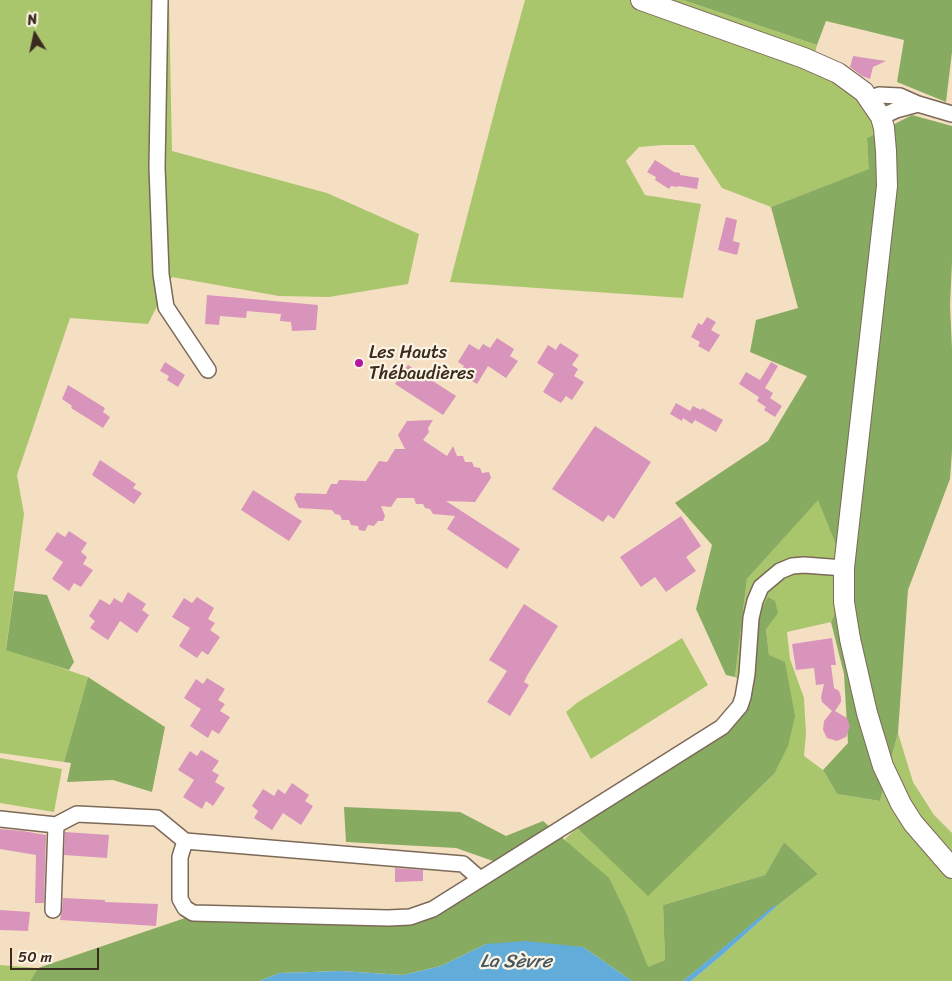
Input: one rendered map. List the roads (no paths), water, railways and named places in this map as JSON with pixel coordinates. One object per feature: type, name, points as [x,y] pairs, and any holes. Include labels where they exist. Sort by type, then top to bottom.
[{"type":"main road","points":[[641,0],[804,58],[838,73],[864,92],[881,117],[886,144],[887,186],[844,568],[844,602],[850,639],[867,713],[883,766],[898,798],[914,823],[952,868]]},
{"type":"street","points":[[160,0],[157,167],[161,274],[166,307],[208,370]]},
{"type":"street","points":[[870,99],[879,95],[900,96],[918,104],[952,114]]},
{"type":"street","points":[[881,117],[896,110],[918,104]]},
{"type":"street","points":[[186,841],[180,858],[180,898],[185,908],[194,913],[388,918],[410,917],[433,909],[722,727],[740,706],[743,697],[747,674],[751,618],[755,601],[762,587],[780,571],[792,566],[844,568]]},
{"type":"street","points":[[0,819],[56,825],[77,814],[157,818],[186,841],[463,864],[480,879]]},
{"type":"street","points":[[53,910],[56,825]]},
{"type":"water","points":[[778,905],[691,981],[683,981],[772,907]]},
{"type":"water","name":"La Sèvre","points":[[525,941],[583,947],[632,981],[259,981],[280,973],[341,971],[403,975],[441,966],[486,944]]},
{"type":"place","name":"Les Hauts Thébaudières","points":[[359,363]]}]
